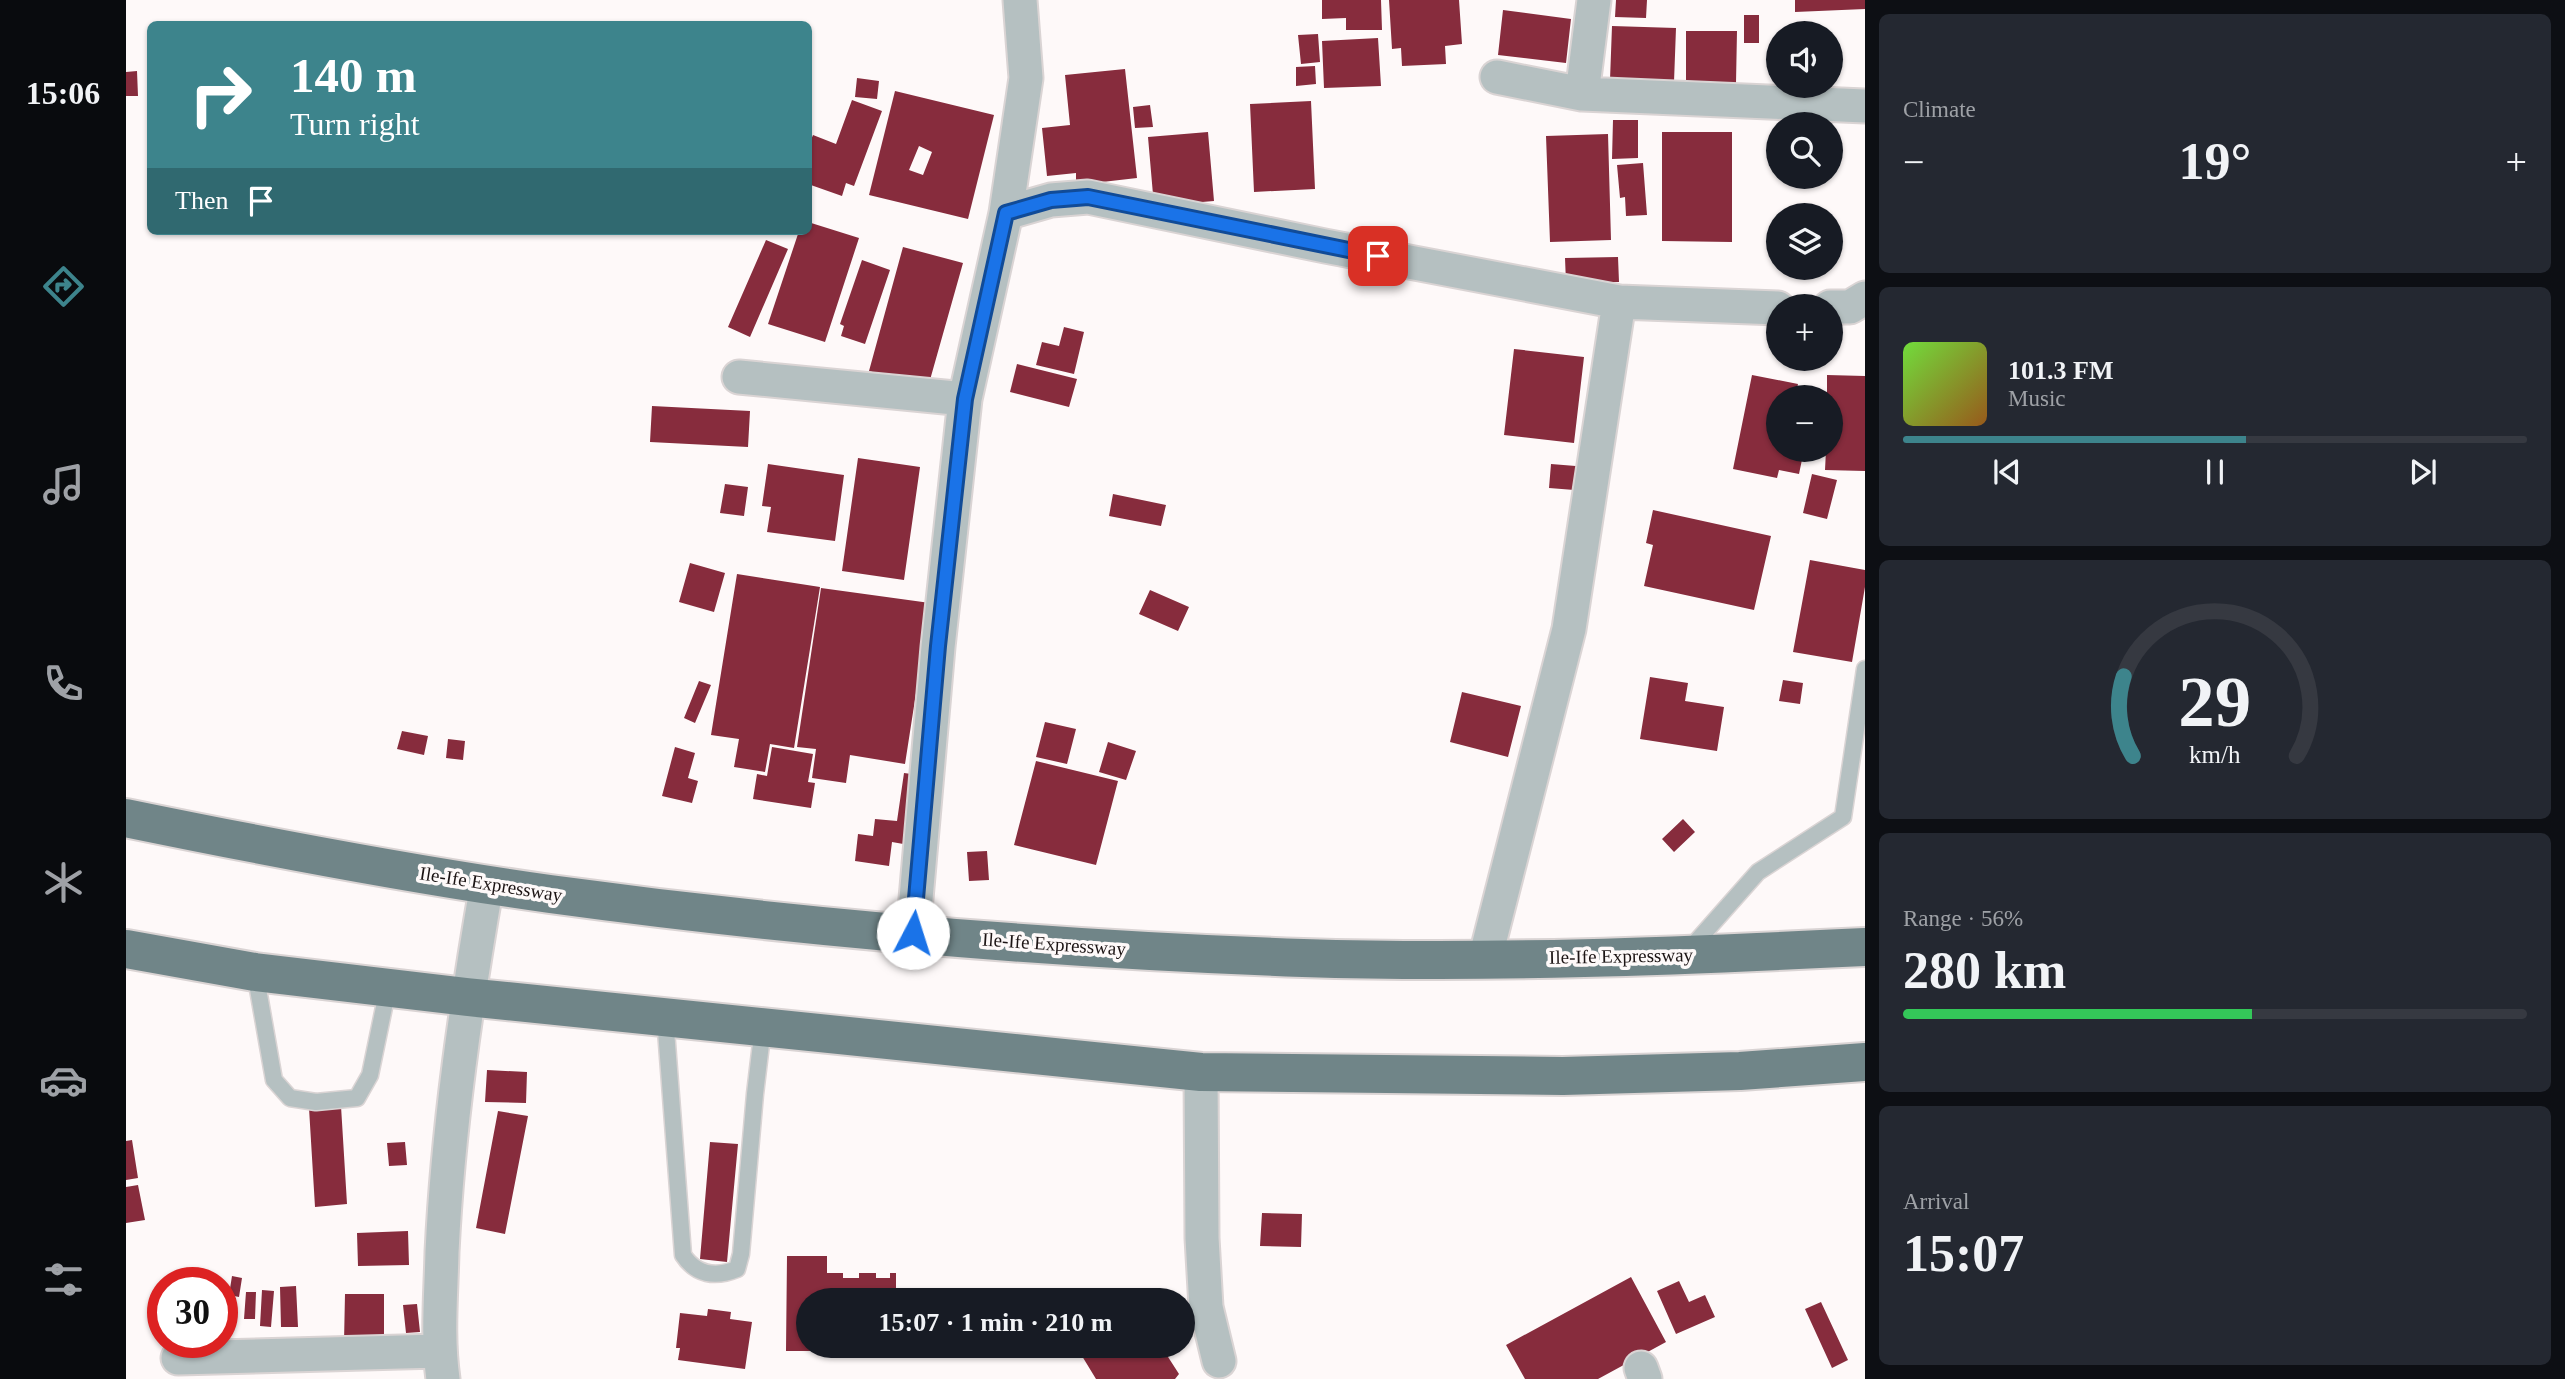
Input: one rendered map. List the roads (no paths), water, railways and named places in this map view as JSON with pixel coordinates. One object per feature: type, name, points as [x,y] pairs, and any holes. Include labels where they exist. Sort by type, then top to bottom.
[{"type":"highway","name":"Ile-Ife Expressway","points":[[126,818],[487,884],[720,915],[1114,949],[1278,957],[1485,959],[1684,955],[1865,947]]},
{"type":"highway","points":[[126,949],[255,972],[467,998],[1201,1072],[1563,1076],[1740,1072],[1865,1062]]},
{"type":"street","points":[[913,933],[938,646],[965,399],[1006,213],[1026,78],[1020,0]]},
{"type":"street","points":[[1582,94],[1594,0]]},
{"type":"street","points":[[1497,77],[1582,94],[1865,106]]},
{"type":"street","points":[[1006,213],[1051,200],[1088,197],[1619,302],[1766,307]]},
{"type":"street","points":[[1843,307],[1850,307],[1865,298]]},
{"type":"street","points":[[1485,959],[1569,629],[1619,302]]},
{"type":"street","points":[[739,377],[965,399]]},
{"type":"street","points":[[178,1358],[440,1365],[445,1195],[467,998],[487,884]]},
{"type":"street","points":[[1201,1072],[1205,1293],[1219,1361]]},
{"type":"lane","points":[[1684,955],[1758,872],[1843,817],[1865,669]]},
{"type":"lane","points":[[255,972],[274,1080],[290,1098],[316,1102],[357,1098],[369,1075],[388,988]]},
{"type":"lane","points":[[665,1017],[683,1255],[690,1266],[706,1273],[725,1274],[737,1269],[741,1254],[763,1027]]}]
